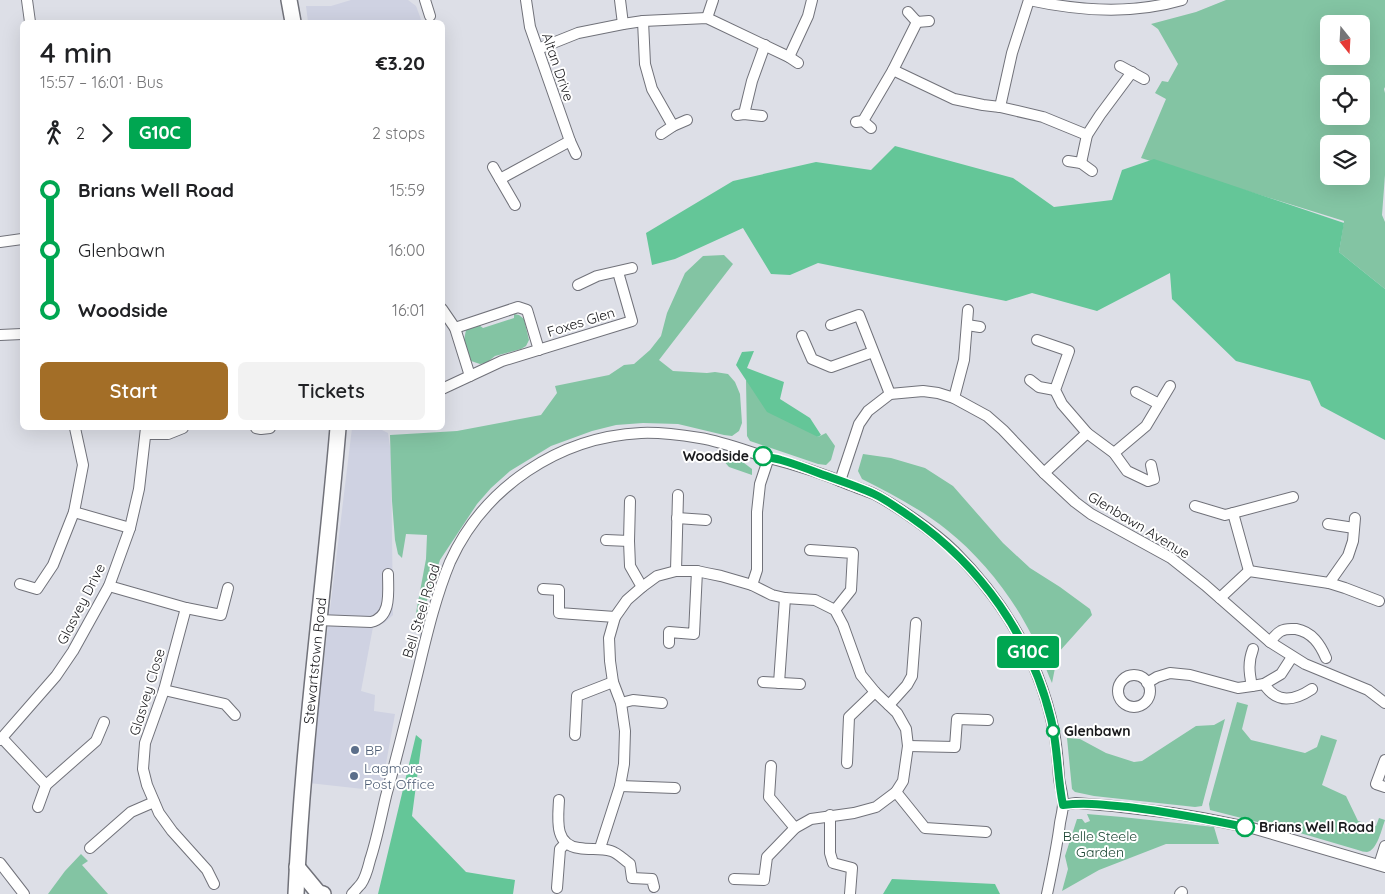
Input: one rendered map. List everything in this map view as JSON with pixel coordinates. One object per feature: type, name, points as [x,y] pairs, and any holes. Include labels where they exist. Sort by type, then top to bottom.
[{"type":"main road","points":[[289,0],[293,20]]},
{"type":"main road","name":"Stewartstown Road","points":[[296,894],[318,620],[338,430]]},
{"type":"main road","points":[[297,867],[316,890],[323,894]]},
{"type":"street","points":[[27,0],[30,20]]},
{"type":"street","points":[[425,0],[430,16]]},
{"type":"street","name":"Altan Drive","points":[[526,0],[530,27],[576,154]]},
{"type":"street","points":[[620,0],[623,24]]},
{"type":"street","points":[[707,18],[713,0]]},
{"type":"street","points":[[538,49],[578,33],[623,24],[643,21],[707,18],[793,60],[812,0]]},
{"type":"street","points":[[1000,107],[1012,53],[1029,0],[1067,7],[1117,11],[1140,9],[1182,0]]},
{"type":"street","points":[[908,12],[917,22]]},
{"type":"street","points":[[643,21],[644,64],[652,89],[673,126]]},
{"type":"street","points":[[917,22],[929,21]]},
{"type":"street","points":[[863,124],[917,22]]},
{"type":"street","points":[[762,116],[740,114],[765,45]]},
{"type":"street","points":[[1120,66],[1144,79]]},
{"type":"street","points":[[893,70],[954,99],[1043,117],[1087,135]]},
{"type":"street","points":[[1081,163],[1087,135],[1132,72]]},
{"type":"street","points":[[661,134],[687,120]]},
{"type":"street","points":[[500,179],[570,141]]},
{"type":"street","points":[[1068,161],[1081,163],[1092,171]]},
{"type":"street","points":[[493,167],[515,205]]},
{"type":"street","points":[[0,242],[20,239]]},
{"type":"street","points":[[578,285],[597,276],[632,268]]},
{"type":"street","name":"Foxes Glen","points":[[445,388],[502,361],[636,320],[618,272]]},
{"type":"street","name":"Foxes Glen","points":[[455,328],[518,307],[527,310],[539,350]]},
{"type":"street","points":[[954,398],[964,360],[968,310]]},
{"type":"street","points":[[445,313],[455,328],[470,376]]},
{"type":"street","points":[[831,325],[859,315],[890,394],[868,411],[859,424],[840,481]]},
{"type":"street","points":[[967,325],[980,326]]},
{"type":"street","points":[[0,335],[20,334]]},
{"type":"street","points":[[802,336],[812,358],[830,367],[873,352]]},
{"type":"street","points":[[1037,340],[1069,351],[1055,390],[1062,404],[1088,434],[1114,453],[1127,471],[1148,481],[1154,479],[1150,465]]},
{"type":"street","points":[[1030,380],[1039,387],[1055,390]]},
{"type":"street","points":[[1114,453],[1146,426],[1170,386]]},
{"type":"street","name":"Glenbawn Avenue","points":[[890,394],[923,391],[938,393],[954,398],[987,416],[1044,473],[1090,514],[1171,558],[1270,642],[1292,657],[1331,676],[1368,690],[1385,703]]},
{"type":"street","points":[[1136,392],[1159,404]]},
{"type":"street","points":[[20,584],[37,589],[53,565],[74,512],[83,464],[75,430]]},
{"type":"street","points":[[146,431],[168,434],[178,430]]},
{"type":"street","name":"Glasvey Drive","points":[[1,739],[56,676],[73,651],[109,586],[130,528],[138,489],[146,431]]},
{"type":"street","name":"Bell Steel Road","points":[[352,894],[361,884],[366,874],[374,848],[425,643],[442,585],[451,561],[474,522],[496,497],[518,477],[554,455],[597,439],[652,433],[714,441],[782,460],[875,494],[932,532],[952,549],[980,578],[1012,623],[1030,657],[1041,684],[1051,718],[1063,805],[1047,894]]},
{"type":"street","points":[[1044,473],[1088,434]]},
{"type":"street","points":[[752,586],[757,570],[757,512],[760,484],[768,457]]},
{"type":"street","points":[[676,571],[678,496]]},
{"type":"street","points":[[1195,506],[1226,515],[1293,497]]},
{"type":"street","points":[[630,501],[628,541],[630,566],[642,587]]},
{"type":"street","points":[[74,512],[130,528]]},
{"type":"street","points":[[1233,513],[1249,571]]},
{"type":"street","points":[[677,518],[706,520]]},
{"type":"street","points":[[1328,524],[1355,523],[1353,541],[1348,556],[1329,583]]},
{"type":"street","points":[[606,540],[628,541]]},
{"type":"street","points":[[810,550],[853,553],[851,590],[835,610]]},
{"type":"street","points":[[600,848],[620,786],[624,764],[625,731],[621,704],[613,682],[610,661],[609,638],[615,617],[627,600],[657,576],[676,571],[697,571],[721,576],[772,595],[815,600],[835,610],[843,625],[861,675],[875,692],[898,713],[906,729],[908,746],[903,781],[896,792],[876,807],[854,813],[811,819],[795,828],[767,857],[764,880],[734,879]]},
{"type":"street","points":[[669,643],[669,632],[694,634],[697,571]]},
{"type":"street","points":[[1220,598],[1249,571]]},
{"type":"street","points":[[1249,571],[1329,583],[1379,601]]},
{"type":"street","points":[[318,620],[376,621],[386,610],[388,574]]},
{"type":"street","points":[[109,586],[186,608],[221,615],[228,588]]},
{"type":"street","points":[[543,589],[559,590],[558,613],[615,617]]},
{"type":"street","points":[[779,683],[785,598]]},
{"type":"street","name":"Glasvey Close","points":[[186,608],[164,690],[145,743],[143,769],[147,785],[160,813],[172,831],[207,870],[214,884]]},
{"type":"street","points":[[889,705],[912,676],[916,623]]},
{"type":"street","points":[[1270,642],[1281,631],[1288,628],[1301,630],[1311,635],[1321,647],[1326,658]]},
{"type":"street","points":[[1252,686],[1249,659],[1253,649]]},
{"type":"street","points":[[1147,683],[1157,677],[1170,673],[1190,674],[1238,688],[1264,684],[1281,674],[1292,657]]},
{"type":"street","points":[[575,735],[577,696],[613,682]]},
{"type":"street","points":[[763,682],[800,684]]},
{"type":"street","points":[[1264,684],[1270,693],[1280,698],[1290,699],[1302,696],[1312,689]]},
{"type":"street","points":[[164,690],[225,704],[235,715]]},
{"type":"street","points":[[847,763],[849,716],[875,692]]},
{"type":"street","points":[[621,704],[633,700],[662,703]]},
{"type":"street","points":[[908,746],[955,747],[957,719],[988,720]]},
{"type":"street","points":[[38,807],[46,785],[96,741],[104,722]]},
{"type":"street","points":[[1,739],[46,785]]},
{"type":"street","points":[[1385,760],[1376,784],[1385,787]]},
{"type":"street","points":[[771,766],[769,797],[795,828]]},
{"type":"street","points":[[620,786],[675,788]]},
{"type":"street","points":[[896,792],[925,828],[986,832]]},
{"type":"street","points":[[559,800],[558,830],[566,843],[579,848],[600,848],[614,852],[630,864],[632,878],[652,879],[654,887]]},
{"type":"street","points":[[90,848],[132,812],[154,802]]},
{"type":"street","points":[[1063,805],[1076,803],[1113,806],[1202,818],[1252,828],[1382,866],[1385,846]]},
{"type":"street","points":[[830,815],[830,853],[833,863],[852,868],[850,894]]},
{"type":"street","points":[[558,888],[560,849],[566,843]]},
{"type":"street","points":[[0,863],[18,892]]},
{"type":"shaded area","points":[[351,0],[408,0],[416,6],[421,20],[308,20],[306,6],[331,6]]},
{"type":"shaded area","points":[[352,430],[382,430],[388,433],[391,453],[393,615],[384,623],[373,627],[361,691],[375,695],[374,711],[395,714],[381,791],[309,783]]},
{"type":"green space","points":[[1226,0],[1385,0],[1385,175],[1382,215],[1385,222],[1385,289],[1339,252],[1344,221],[1141,158],[1166,99],[1155,93],[1162,81],[1168,82],[1178,64],[1158,29],[1151,24],[1196,12]]},
{"type":"green space","points":[[895,146],[1013,178],[1054,207],[1112,200],[1122,170],[1154,159],[1344,223],[1339,252],[1385,289],[1385,440],[1321,406],[1310,381],[1236,361],[1172,299],[1170,273],[1097,311],[1032,293],[1006,301],[818,263],[790,275],[771,274],[743,228],[675,259],[652,265],[646,233],[733,181],[816,162],[871,170]]},
{"type":"green space","points":[[724,255],[733,264],[659,360],[673,371],[728,374],[735,382],[740,394],[742,423],[739,431],[732,436],[678,424],[643,423],[616,425],[592,431],[551,446],[510,471],[477,504],[440,560],[418,628],[413,629],[426,559],[427,535],[406,534],[402,558],[398,554],[392,501],[390,435],[457,431],[541,415],[557,393],[555,386],[609,375],[624,365],[634,364],[650,350],[661,336],[667,313],[685,273],[703,256]]},
{"type":"green space","points":[[514,314],[524,319],[529,340],[526,346],[495,356],[486,363],[480,364],[471,361],[464,340],[466,330],[479,325],[483,328],[514,318]]},
{"type":"green space","points":[[754,351],[747,368],[784,382],[780,399],[810,418],[821,435],[818,437],[767,412],[736,365],[742,352]]},
{"type":"green space","points":[[746,380],[818,437],[826,433],[835,446],[831,460],[826,465],[750,441],[747,436]]},
{"type":"green space","points":[[863,454],[891,458],[925,468],[953,486],[1003,543],[1030,568],[1090,609],[1092,615],[1058,653],[1052,683],[1037,646],[1023,620],[1005,591],[983,564],[959,540],[937,522],[906,502],[862,479],[858,471]]},
{"type":"green space","points":[[731,458],[744,463],[752,469],[752,475],[729,467],[722,459]]},
{"type":"green space","points":[[1237,702],[1248,705],[1242,729],[1251,740],[1305,753],[1317,747],[1321,735],[1337,740],[1322,785],[1346,796],[1358,821],[1376,826],[1379,818],[1385,820],[1379,839],[1371,851],[1362,851],[1210,810],[1209,804]]},
{"type":"green space","points":[[1225,719],[1202,806],[1195,807],[1094,796],[1075,792],[1072,789],[1067,738],[1080,739],[1106,753],[1134,762],[1142,761],[1196,726],[1214,725]]},
{"type":"green space","points":[[416,735],[422,740],[412,816],[466,872],[515,880],[513,894],[378,894]]},
{"type":"green space","name":"Belle Steele Garden","points":[[1087,814],[1214,827],[1219,844],[1166,844],[1099,870],[1062,891],[1068,869],[1065,856],[1077,819],[1082,819],[1085,823],[1090,821]]},
{"type":"green space","points":[[81,854],[88,861],[82,865],[108,894],[48,894],[65,871]]},
{"type":"green space","points":[[892,879],[995,884],[1000,894],[883,894]]},
{"type":"bus line","name":"G10C","points":[[763,456],[782,460],[875,494],[932,532],[952,549],[980,578],[1012,623],[1030,657],[1041,684],[1051,718],[1063,805],[1076,803],[1133,808],[1202,818],[1245,827]]},
{"type":"place","name":"Woodside","points":[[763,456]]},
{"type":"place","name":"Glenbawn","points":[[1053,731]]},
{"type":"place","name":"BP","points":[[355,750]]},
{"type":"place","name":"Lagmore Post Office","points":[[354,776]]},
{"type":"place","name":"Brians Well Road","points":[[1245,827]]}]
